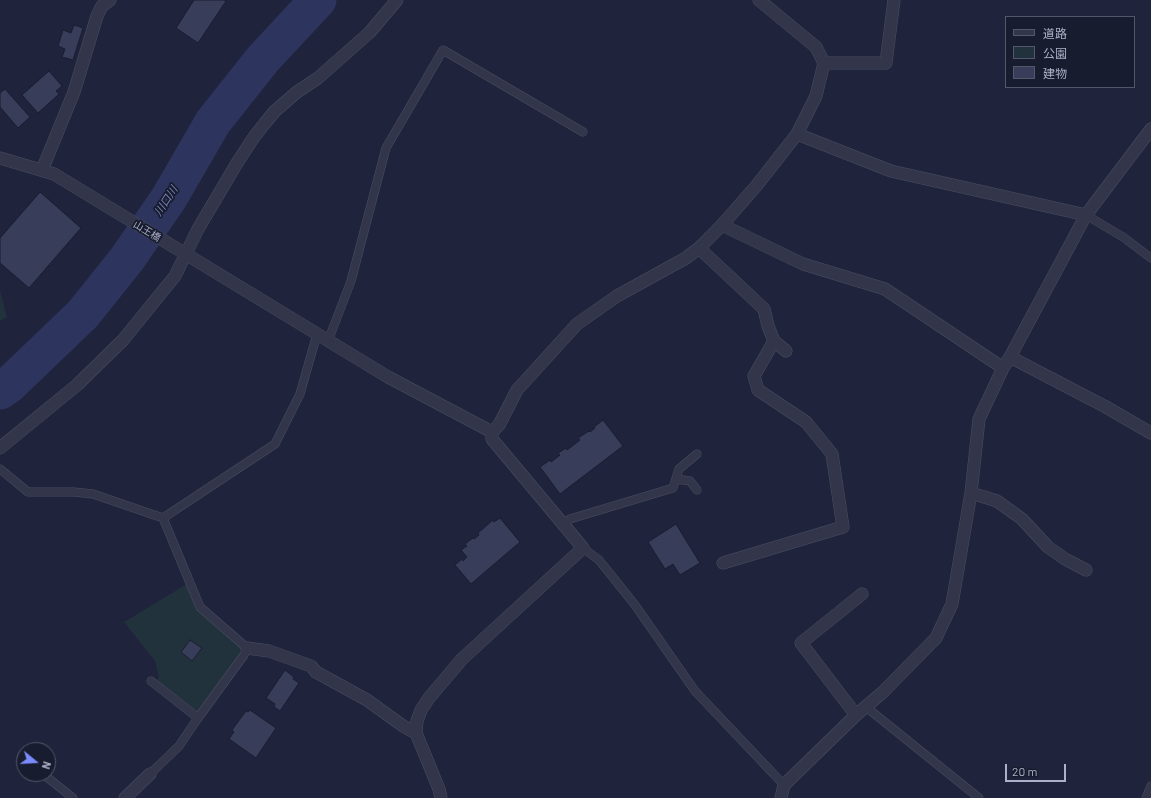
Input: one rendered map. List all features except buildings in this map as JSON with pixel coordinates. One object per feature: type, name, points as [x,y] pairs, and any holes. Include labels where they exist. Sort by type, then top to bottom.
[{"type":"street","points":[[0,448],[77,385],[119,345],[175,276],[198,229],[237,163],[265,123],[275,111],[297,92],[318,78],[370,32],[397,0]]},
{"type":"street","points":[[441,798],[439,789],[416,732],[417,721],[421,710],[428,698],[462,659],[583,548],[492,438],[492,432],[499,425],[517,390],[578,324],[617,296],[686,258],[699,248],[722,225],[757,185],[797,134],[816,96],[824,64],[816,47],[759,0]]},
{"type":"street","points":[[824,64],[886,62],[894,0]]},
{"type":"street","points":[[42,170],[74,92],[97,16],[104,2]]},
{"type":"street","points":[[781,798],[784,785],[856,715],[883,692],[936,638],[952,604],[971,493],[979,419],[1003,368],[1010,358],[1086,215],[1151,129]]},
{"type":"street","points":[[797,134],[891,171],[1086,215]]},
{"type":"street","name":"山王橋","points":[[0,158],[54,174],[388,377],[492,432]]},
{"type":"street","points":[[722,225],[803,264],[885,289],[1003,368]]},
{"type":"street","points":[[699,248],[764,309],[768,326],[774,341],[786,351]]},
{"type":"street","points":[[723,563],[843,526],[832,454],[806,422],[758,390],[754,376],[774,341]]},
{"type":"street","points":[[1010,358],[1106,407],[1151,433]]},
{"type":"street","points":[[971,493],[997,501],[1022,519],[1048,548],[1086,570]]},
{"type":"street","points":[[856,715],[801,643],[862,594]]},
{"type":"street","points":[[247,648],[269,651],[311,666],[316,672],[367,700],[402,726],[416,732]]},
{"type":"street","points":[[125,798],[150,774]]},
{"type":"lane","points":[[328,341],[351,281],[386,148],[443,50],[584,132]]},
{"type":"lane","points":[[1086,215],[1123,237],[1151,258]]},
{"type":"lane","points":[[163,518],[276,444],[300,394],[317,334]]},
{"type":"lane","points":[[563,524],[570,519],[673,488],[679,469],[697,454]]},
{"type":"lane","points":[[0,469],[28,492],[74,492],[93,494],[163,518],[200,606],[247,648],[244,655],[179,746],[150,774]]},
{"type":"lane","points":[[676,479],[690,481],[697,490]]},
{"type":"lane","points":[[583,548],[599,560],[631,601],[695,691],[784,785]]},
{"type":"lane","points":[[151,681],[198,718]]},
{"type":"lane","points":[[866,707],[979,798]]},
{"type":"lane","points":[[52,782],[73,798]]},
{"type":"lane","points":[[1146,798],[1151,786]]},
{"type":"green space","points":[[0,290],[7,317],[0,321]]},
{"type":"green space","points":[[190,582],[200,607],[247,648],[198,718],[154,684],[159,677],[155,661],[124,622]]},
{"type":"waterway","name":"川口川","points":[[0,391],[10,384],[83,314],[127,259],[169,198],[213,122],[263,59],[318,0]]}]
